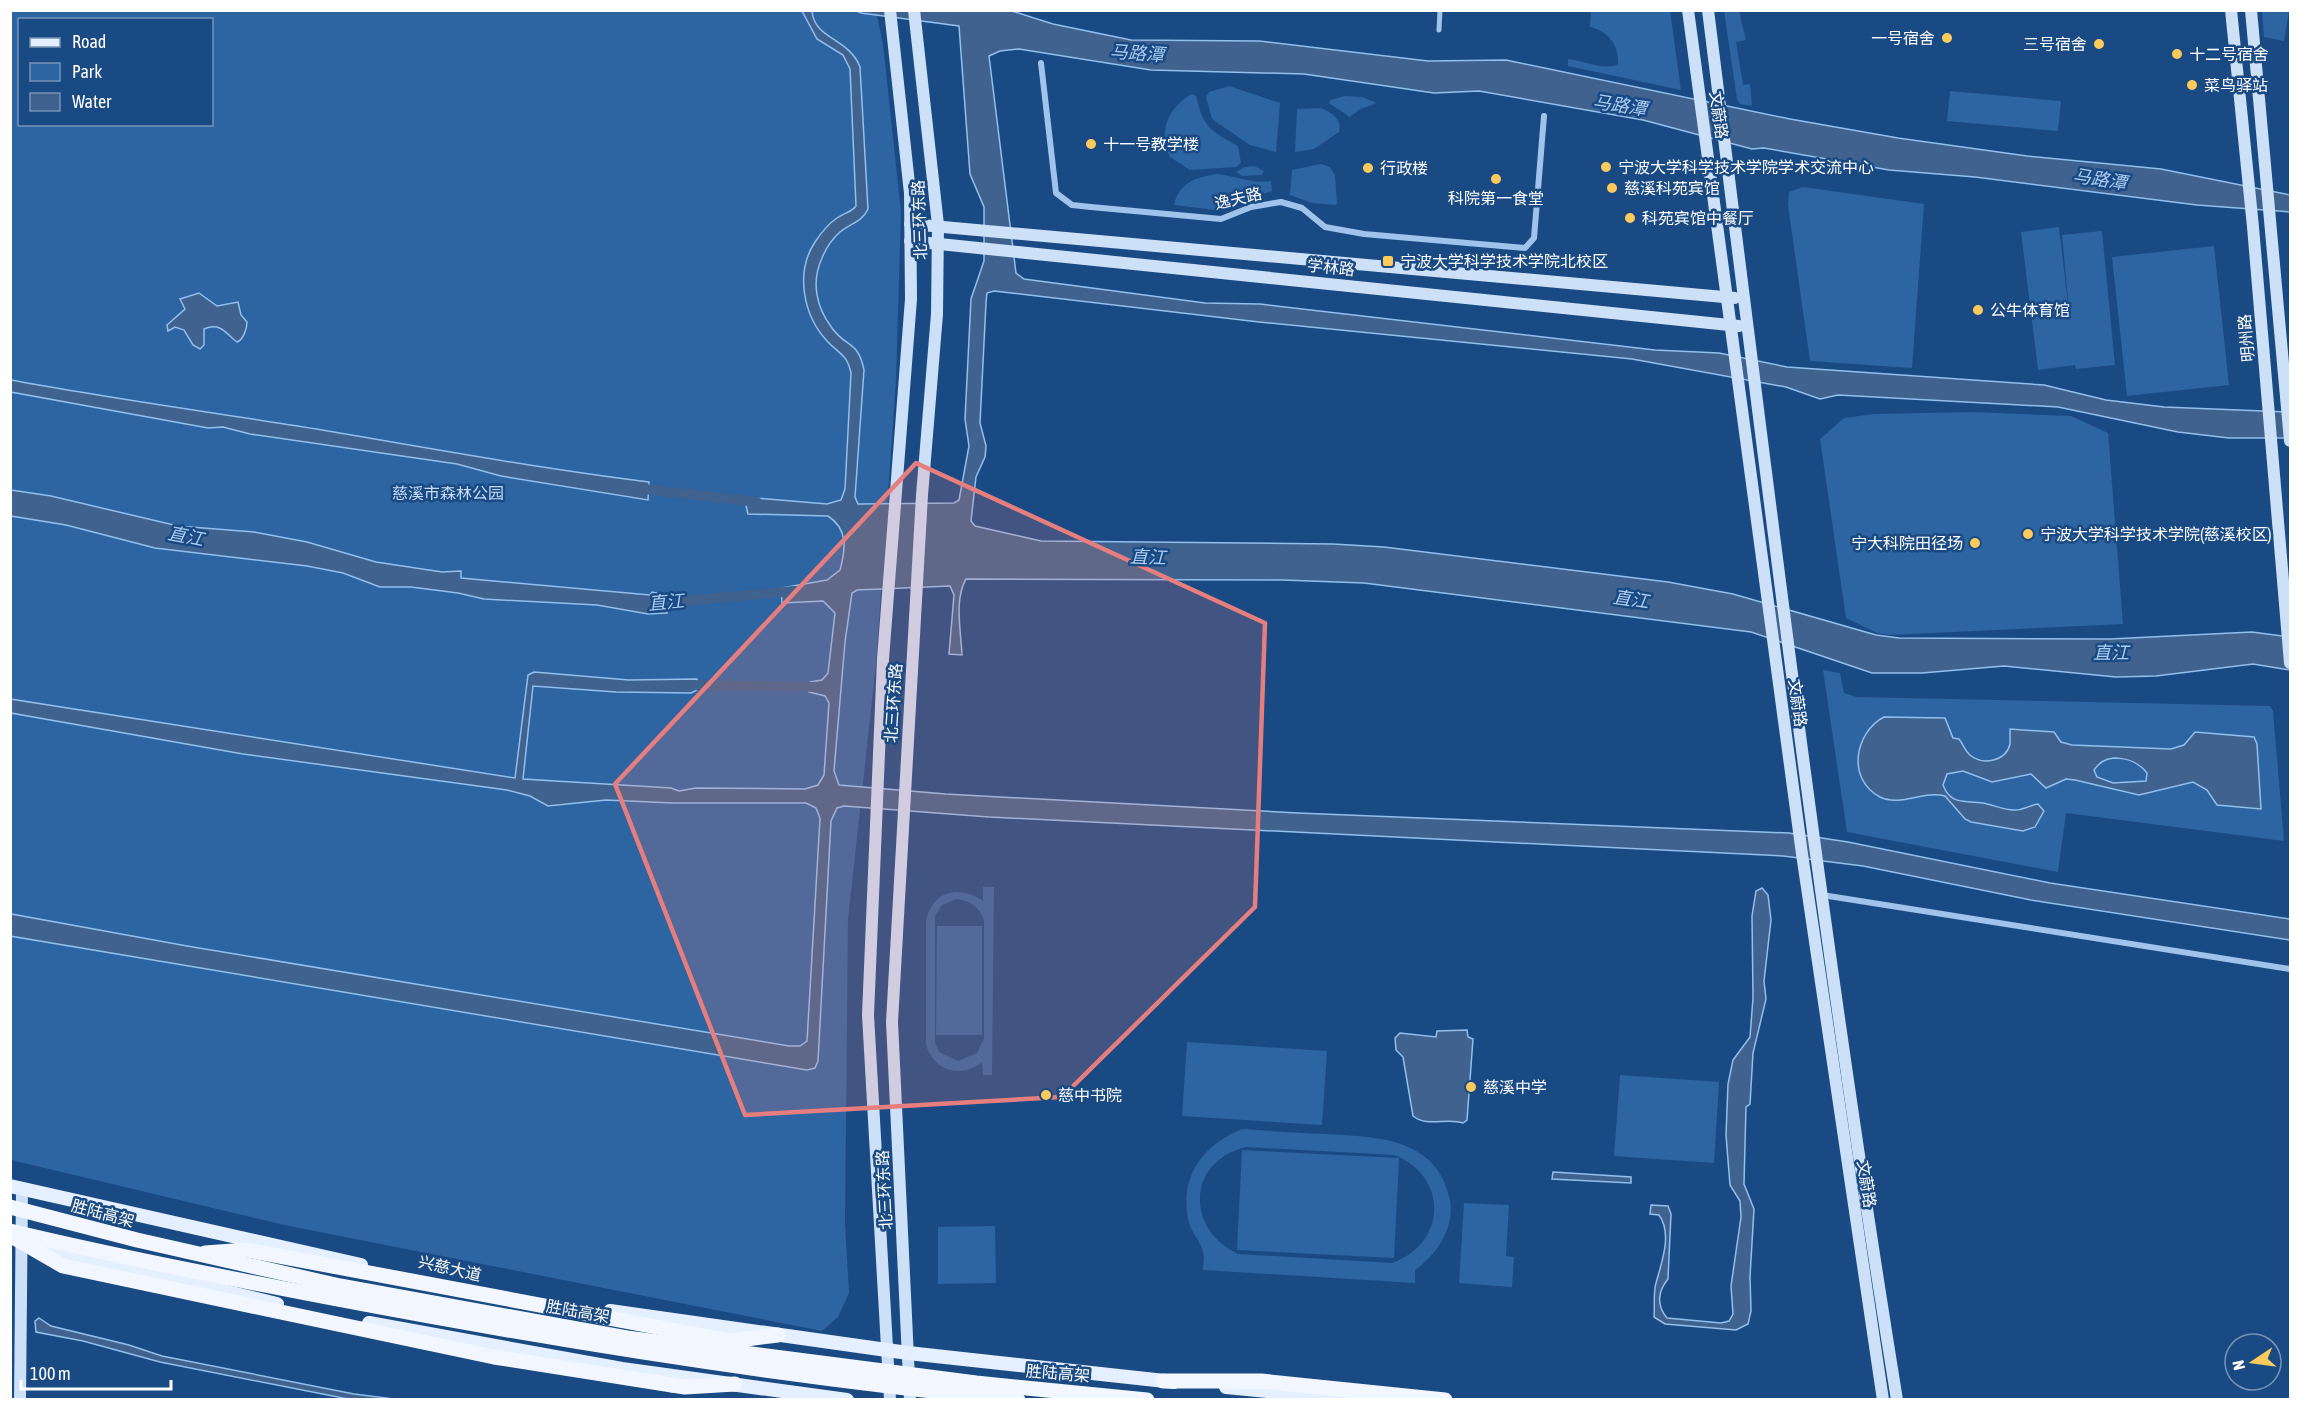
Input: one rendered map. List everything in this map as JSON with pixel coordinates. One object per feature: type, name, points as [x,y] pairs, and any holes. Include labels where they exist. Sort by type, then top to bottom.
[{"type":"highway","name":"胜陆高架","points":[[10,1208],[198,1254],[439,1305],[627,1338],[976,1383],[1148,1400]]},
{"type":"highway","points":[[13,1237],[63,1266],[494,1357],[685,1387],[735,1384]]},
{"type":"highway","name":"胜陆高架","points":[[13,1237],[613,1349],[871,1385],[1018,1400]]},
{"type":"highway","points":[[198,1254],[247,1250],[731,1341],[778,1335]]},
{"type":"highway","points":[[1163,1381],[1261,1381],[1445,1400]]},
{"type":"main road","name":"北三环东路","points":[[890,10],[906,149],[911,299],[888,597],[868,1015],[890,1400]]},
{"type":"main road","name":"北三环东路","points":[[910,1400],[892,1022],[922,495],[937,314],[938,243],[938,225],[914,10]]},
{"type":"main road","name":"文蔚路","points":[[1689,10],[1802,859],[1883,1400]]},
{"type":"main road","name":"文蔚路","points":[[1708,10],[1817,861],[1861,1180],[1897,1400]]},
{"type":"main road","name":"明州路","points":[[2230,10],[2253,227],[2290,663]]},
{"type":"main road","points":[[2251,10],[2273,231],[2290,441]]},
{"type":"main road","name":"学林路","points":[[910,224],[978,228],[1745,298]]},
{"type":"main road","name":"学林路","points":[[910,240],[1748,327]]},
{"type":"main road","points":[[16,1187],[13,1237],[20,1400]]},
{"type":"main road","name":"兴慈大道","points":[[16,1187],[504,1297],[908,1353],[1362,1400]]},
{"type":"main road","points":[[13,1237],[130,1271],[334,1316],[610,1366],[847,1400]]},
{"type":"street","points":[[1439,30],[1440,10]]},
{"type":"street","name":"逸夫路","points":[[1041,63],[1056,193],[1072,205],[1221,219],[1251,207],[1281,202],[1302,208],[1325,227],[1364,234],[1510,249],[1525,248],[1534,238],[1544,116]]},
{"type":"street","points":[[1822,895],[2290,969]]},
{"type":"highlighted area","points":[[916,463],[1265,623],[1255,907],[1062,1097],[745,1115],[615,784]]},
{"type":"green space","name":"慈溪市森林公园","points":[[11,11],[876,11],[883,44],[901,212],[896,380],[876,664],[848,919],[845,1223],[849,1293],[838,1317],[822,1331],[284,1225],[11,1160]]},
{"type":"green space","points":[[1591,11],[1670,11],[1681,90],[1568,66],[1568,59],[1601,66],[1618,64],[1617,51],[1611,40],[1607,35],[1590,27]]},
{"type":"green space","points":[[1724,11],[1739,11],[1746,40],[1736,42],[1743,85],[1750,84],[1752,106],[1740,104],[1737,99]]},
{"type":"green space","points":[[2262,11],[2289,11],[2284,41],[2264,37]]},
{"type":"green space","points":[[1229,86],[1280,103],[1276,152],[1250,145],[1212,119],[1206,97],[1209,92]]},
{"type":"green space","points":[[1950,91],[2061,101],[2058,131],[1947,121]]},
{"type":"green space","points":[[1192,94],[1196,96],[1205,122],[1215,132],[1238,146],[1241,163],[1236,167],[1190,170],[1170,157],[1165,129],[1171,113]]},
{"type":"green space","points":[[1344,96],[1362,97],[1377,103],[1360,109],[1350,117],[1329,103],[1331,100]]},
{"type":"green space","points":[[1321,108],[1338,120],[1339,132],[1314,149],[1295,152],[1297,109]]},
{"type":"green space","points":[[1321,164],[1330,167],[1335,175],[1337,204],[1312,203],[1290,195],[1292,170]]},
{"type":"green space","points":[[1254,166],[1264,171],[1262,175],[1242,176],[1236,172],[1245,167]]},
{"type":"green space","points":[[1217,174],[1251,181],[1271,181],[1272,191],[1215,210],[1174,205],[1180,191],[1190,182]]},
{"type":"green space","points":[[1803,187],[1924,204],[1912,368],[1810,361],[1788,205],[1789,192]]},
{"type":"green space","points":[[2059,227],[2070,321],[2062,235],[2102,231],[2115,365],[2076,369],[2075,365],[2038,370],[2021,232]]},
{"type":"green space","points":[[2214,246],[2229,385],[2127,396],[2112,257]]},
{"type":"green space","name":"宁大科院田径场","points":[[1973,412],[2071,416],[2108,433],[2123,624],[1889,635],[1877,633],[1846,618],[1820,439],[1844,418],[1874,414]]},
{"type":"green space","points":[[1823,670],[1840,673],[1844,693],[1857,697],[2270,706],[2273,711],[2284,841],[2066,813],[2058,872],[1847,832]]},
{"type":"green space","points":[[983,887],[994,887],[992,1075],[983,1075],[982,1062],[966,1070],[949,1070],[935,1061],[926,1045],[926,920],[935,902],[948,893],[965,893],[983,901]],"holes":[[[957,899],[977,908],[984,920],[984,1038],[977,1053],[958,1061],[939,1052],[935,1043],[935,916],[942,905]]]},
{"type":"green space","points":[[937,926],[982,926],[982,1035],[936,1035]]},
{"type":"green space","points":[[1187,1042],[1327,1051],[1322,1125],[1182,1116]]},
{"type":"green space","points":[[1620,1075],[1719,1082],[1714,1163],[1614,1156]]},
{"type":"green space","points":[[1243,1129],[1365,1137],[1402,1144],[1418,1152],[1432,1164],[1443,1179],[1451,1210],[1447,1230],[1437,1249],[1415,1270],[1415,1283],[1203,1270],[1202,1248],[1189,1223],[1186,1207],[1187,1192],[1196,1165],[1216,1144]],"holes":[[[1246,1147],[1394,1155],[1412,1165],[1425,1178],[1432,1193],[1434,1210],[1431,1226],[1423,1241],[1410,1254],[1392,1263],[1238,1254],[1221,1243],[1209,1229],[1202,1213],[1200,1196],[1204,1180],[1212,1166],[1227,1155]]]},
{"type":"green space","points":[[1242,1150],[1399,1158],[1394,1258],[1237,1250]]},
{"type":"green space","points":[[1464,1203],[1509,1205],[1506,1256],[1514,1257],[1512,1287],[1459,1283]]},
{"type":"green space","points":[[995,1226],[996,1283],[938,1284],[938,1227]]},
{"type":"water","name":"马路潭","points":[[802,11],[812,11],[819,27],[848,50],[860,67],[868,209],[863,217],[834,238],[819,267],[816,285],[822,312],[837,334],[855,349],[864,370],[855,497],[858,504],[954,503],[959,500],[969,446],[965,419],[971,299],[984,261],[984,207],[970,174],[959,26],[857,11],[1012,11],[1053,24],[1131,40],[1259,41],[1428,61],[1506,60],[1790,119],[1898,138],[2027,156],[2161,169],[2290,195],[2290,212],[2197,205],[1975,177],[1889,170],[1764,148],[1752,149],[1643,120],[1479,91],[1434,93],[1304,74],[1151,70],[1019,49],[1000,51],[989,56],[1016,273],[1024,279],[1205,303],[1260,304],[1655,350],[1719,353],[1787,367],[2044,385],[2106,400],[2164,407],[2290,412],[2290,438],[2229,438],[2178,432],[2058,407],[1838,395],[1820,399],[1786,387],[1632,359],[1259,322],[994,291],[987,293],[986,303],[980,423],[986,446],[985,457],[976,477],[971,521],[975,526],[1041,541],[1333,544],[1384,547],[1668,582],[1733,594],[1876,635],[1899,638],[2110,639],[2252,632],[2290,637],[2290,670],[2253,664],[2156,676],[2116,677],[2004,666],[1922,673],[1872,673],[1751,632],[1364,583],[1282,580],[966,579],[962,587],[959,606],[962,655],[949,654],[954,595],[950,586],[857,590],[852,593],[845,642],[834,771],[839,785],[946,794],[1298,813],[1789,833],[1848,842],[2050,883],[2290,919],[2290,940],[2031,900],[1863,866],[1783,856],[989,817],[844,806],[837,808],[831,821],[818,1061],[815,1068],[807,1070],[10,936],[11,914],[187,946],[789,1046],[800,1046],[807,1041],[820,818],[816,808],[806,803],[673,803],[606,800],[548,806],[530,796],[507,790],[243,754],[11,713],[10,699],[515,778],[528,675],[534,672],[629,680],[697,679],[697,690],[691,693],[616,692],[533,686],[523,779],[671,788],[679,791],[696,788],[805,789],[818,785],[824,775],[829,703],[825,696],[809,692],[810,682],[822,680],[828,673],[835,613],[823,601],[782,603],[781,588],[827,580],[840,570],[844,540],[835,521],[828,516],[748,514],[744,497],[827,504],[841,500],[845,489],[851,373],[845,358],[827,341],[812,319],[804,293],[804,280],[805,266],[817,239],[834,220],[856,206],[850,69],[843,55],[817,39]]},
{"type":"water","points":[[199,293],[217,306],[238,302],[241,315],[247,322],[244,334],[239,341],[237,342],[219,328],[210,327],[204,329],[204,345],[200,349],[193,345],[184,330],[175,327],[168,331],[167,325],[185,309],[180,299]]},
{"type":"water","points":[[11,380],[531,465],[649,482],[648,500],[501,476],[457,464],[250,434],[223,427],[208,428],[11,392]]},
{"type":"water","points":[[11,490],[51,496],[178,526],[254,532],[307,542],[376,562],[442,572],[461,571],[461,578],[668,595],[667,613],[648,614],[597,605],[484,599],[411,587],[380,587],[343,573],[307,566],[155,548],[66,525],[11,516]]},
{"type":"water","points":[[1884,717],[1945,718],[1953,738],[1959,739],[1970,755],[1987,761],[1999,758],[2008,750],[2010,729],[2054,732],[2061,742],[2072,745],[2171,749],[2184,745],[2195,732],[2254,737],[2257,744],[2261,809],[2217,805],[2207,790],[2193,782],[2139,795],[2066,779],[2046,788],[2031,774],[1992,782],[1963,771],[1947,774],[1943,785],[1946,792],[1959,801],[1983,803],[2011,810],[2038,804],[2044,811],[2035,827],[2023,831],[1971,822],[1965,819],[1945,796],[1929,795],[1888,800],[1869,789],[1862,779],[1858,756],[1866,733]],"holes":[[[2119,758],[2132,761],[2140,766],[2147,773],[2146,781],[2113,783],[2097,777],[2094,770],[2100,763],[2107,759]]]},
{"type":"water","points":[[1762,888],[1768,895],[1771,920],[1764,981],[1766,999],[1753,1053],[1750,1104],[1746,1107],[1744,1184],[1754,1209],[1750,1277],[1751,1311],[1748,1324],[1736,1330],[1665,1324],[1654,1317],[1654,1295],[1665,1249],[1665,1231],[1659,1215],[1650,1214],[1651,1205],[1668,1206],[1671,1214],[1668,1279],[1660,1293],[1663,1313],[1667,1318],[1721,1323],[1729,1321],[1733,1314],[1731,1286],[1741,1217],[1740,1201],[1730,1185],[1726,1135],[1728,1084],[1733,1060],[1750,1037],[1753,998],[1752,916],[1756,891]]},
{"type":"water","points":[[1467,1030],[1468,1037],[1473,1039],[1467,1120],[1463,1123],[1419,1120],[1413,1116],[1403,1057],[1396,1050],[1395,1038],[1400,1033],[1436,1037],[1437,1031]]},
{"type":"water","points":[[1553,1172],[1631,1177],[1631,1183],[1552,1179]]},
{"type":"water","points":[[39,1318],[51,1326],[129,1345],[162,1356],[354,1394],[394,1399],[348,1399],[160,1362],[83,1341],[36,1332],[35,1321]]},
{"type":"waterway","points":[[635,488],[757,502]]},
{"type":"waterway","name":"直江","points":[[654,604],[794,591]]},
{"type":"waterway","points":[[682,685],[823,687]]},
{"type":"place","name":"一号宿舍","points":[[1947,38]]},
{"type":"place","name":"三号宿舍","points":[[2099,44]]},
{"type":"place","name":"十二号宿舍","points":[[2177,54]]},
{"type":"place","name":"菜鸟驿站","points":[[2192,85]]},
{"type":"place","name":"十一号教学楼","points":[[1091,144]]},
{"type":"place","name":"宁波大学科学技术学院学术交流中心","points":[[1606,167]]},
{"type":"place","name":"行政楼","points":[[1368,168]]},
{"type":"place","name":"科院第一食堂","points":[[1496,179]]},
{"type":"place","name":"慈溪科苑宾馆","points":[[1612,188]]},
{"type":"place","name":"科苑宾馆中餐厅","points":[[1630,218]]},
{"type":"place","name":"宁波大学科学技术学院北校区","points":[[1388,261]]},
{"type":"place","name":"公牛体育馆","points":[[1978,310]]},
{"type":"place","name":"宁波大学科学技术学院(慈溪校区)","points":[[2028,534]]},
{"type":"place","name":"宁大科院田径场","points":[[1975,543]]},
{"type":"place","name":"慈溪中学","points":[[1471,1087]]},
{"type":"place","name":"慈中书院","points":[[1046,1095]]}]
